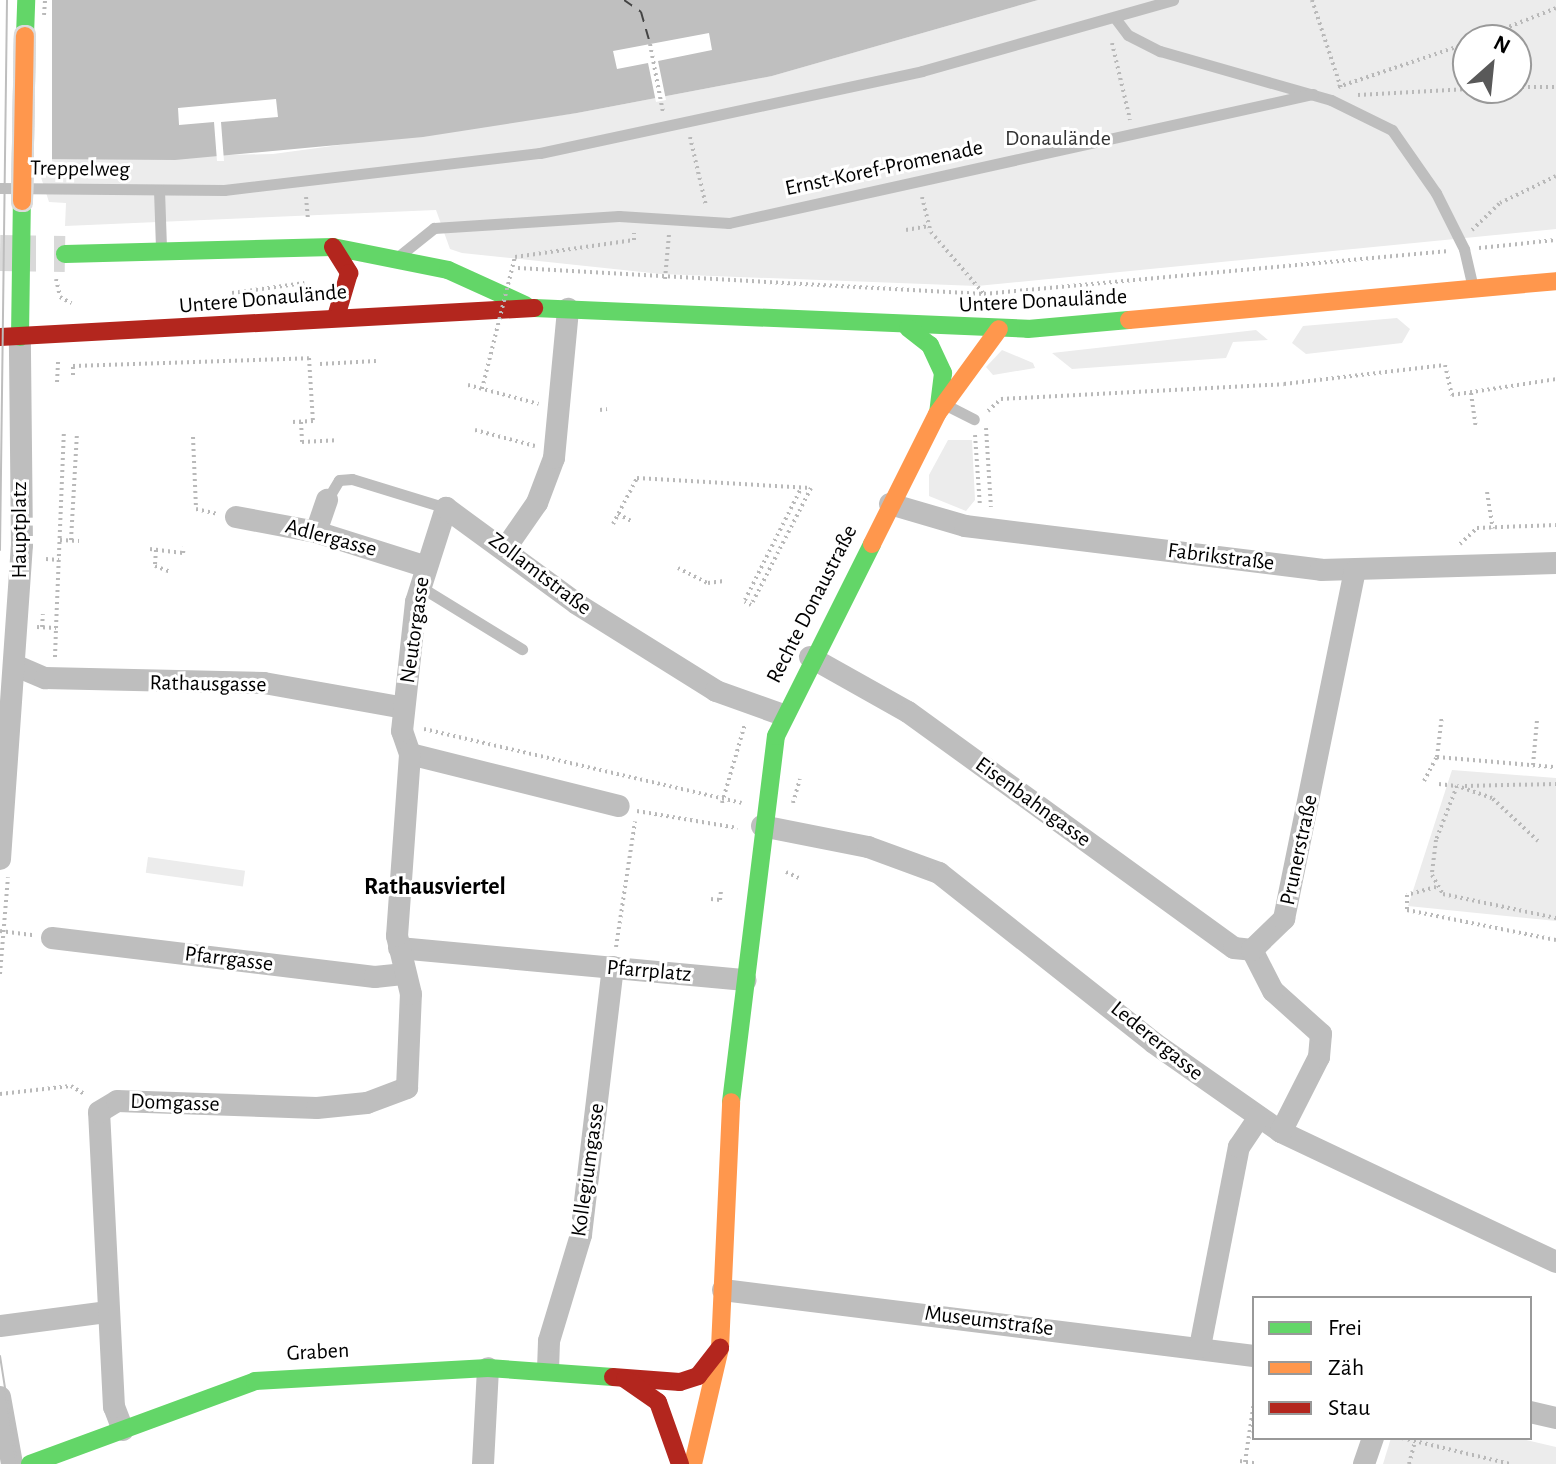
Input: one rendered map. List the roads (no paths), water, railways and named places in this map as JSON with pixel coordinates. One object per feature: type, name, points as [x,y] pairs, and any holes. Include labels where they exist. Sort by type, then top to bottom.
[{"type":"main road","points":[[10,337],[22,201],[26,0]]},
{"type":"main road","points":[[333,247],[349,273],[336,317]]},
{"type":"main road","name":"Untere Donaulände","points":[[65,254],[162,254],[333,247],[448,270],[530,308]]},
{"type":"main road","points":[[396,260],[456,310]]},
{"type":"main road","name":"Untere Donaulände","points":[[10,337],[530,308],[908,328],[999,329],[1556,281]]},
{"type":"main road","name":"Rechte Donaustraße","points":[[908,328],[930,345],[943,373],[940,409]]},
{"type":"main road","name":"Rechte Donaustraße","points":[[762,826],[783,715],[810,657],[940,409],[999,329]]},
{"type":"main road","points":[[693,1464],[720,1348],[726,1147],[762,826]]},
{"type":"main road","name":"Graben","points":[[30,1464],[255,1381],[488,1368],[623,1377],[698,1376],[720,1348]]},
{"type":"main road","points":[[623,1377],[658,1402],[680,1464]]},
{"type":"street","points":[[505,549],[537,503],[554,458],[568,309]]},
{"type":"street","name":"Hauptplatz","points":[[0,859],[9,673],[19,627],[10,337]]},
{"type":"street","name":"Zollamtstraße","points":[[316,532],[327,500]]},
{"type":"street","name":"Fabrikstraße","points":[[890,504],[982,528],[1355,571],[1556,563]]},
{"type":"street","name":"Zollamtstraße","points":[[446,508],[716,691],[783,715]]},
{"type":"street","name":"Neutorgasse","points":[[410,754],[403,716],[422,576],[446,508]]},
{"type":"street","name":"Adlergasse","points":[[236,517],[316,532],[422,576]]},
{"type":"street","name":"Prunerstraße","points":[[1252,950],[1284,919],[1355,571]]},
{"type":"street","name":"Eisenbahngasse","points":[[810,657],[908,712],[1234,948],[1252,950]]},
{"type":"street","name":"Rathausgasse","points":[[9,673],[54,678],[264,683],[403,716]]},
{"type":"street","points":[[405,974],[399,948],[410,754],[628,808]]},
{"type":"street","name":"Lederergasse","points":[[762,826],[882,851],[939,873],[1281,1132],[1556,1262]]},
{"type":"street","name":"Pfarrgasse","points":[[52,938],[375,977],[405,974]]},
{"type":"street","name":"Pfarrplatz","points":[[399,948],[746,980]]},
{"type":"street","points":[[1252,950],[1273,991],[1321,1034],[1319,1057],[1281,1132]]},
{"type":"street","name":"Kollegiumgasse","points":[[548,1370],[549,1341],[581,1235],[613,967]]},
{"type":"street","name":"Domgasse","points":[[123,1430],[114,1407],[101,1108],[117,1101],[317,1108],[395,1096],[412,1077],[405,974]]},
{"type":"street","points":[[1200,1347],[1239,1147],[1259,1117]]},
{"type":"street","name":"Museumstraße","points":[[723,1290],[1252,1356]]},
{"type":"street","points":[[0,1326],[108,1312]]},
{"type":"street","points":[[483,1464],[488,1368]]},
{"type":"street","points":[[0,1397],[12,1464]]},
{"type":"street","points":[[1532,1412],[1556,1418]]},
{"type":"street","points":[[1364,1464],[1372,1440]]},
{"type":"lane","name":"Treppelweg","points":[[0,188],[159,190],[383,176],[668,129],[1115,18],[1173,0]]},
{"type":"lane","points":[[1115,18],[1128,35],[1160,51],[1313,94],[1392,130],[1464,249],[1473,288]]},
{"type":"lane","name":"Ernst-Koref-Promenade","points":[[396,260],[408,243],[434,228],[630,217],[710,224],[919,182],[1313,94]]},
{"type":"lane","points":[[159,190],[162,254]]},
{"type":"lane","points":[[940,409],[974,419]]},
{"type":"lane","name":"Zollamtstraße","points":[[327,500],[339,480],[352,479],[446,508]]},
{"type":"lane","name":"Adlergasse","points":[[422,576],[522,649]]},
{"type":"tunnel","points":[[0,253],[65,254]]},
{"type":"tram line","points":[[0,550],[7,0]]},
{"type":"tram line","points":[[0,1356],[17,1464]]},
{"type":"district","name":"Rathausviertel","points":[[435,888]]},
{"type":"park label","name":"Donaulände","points":[[1058,139]]}]
